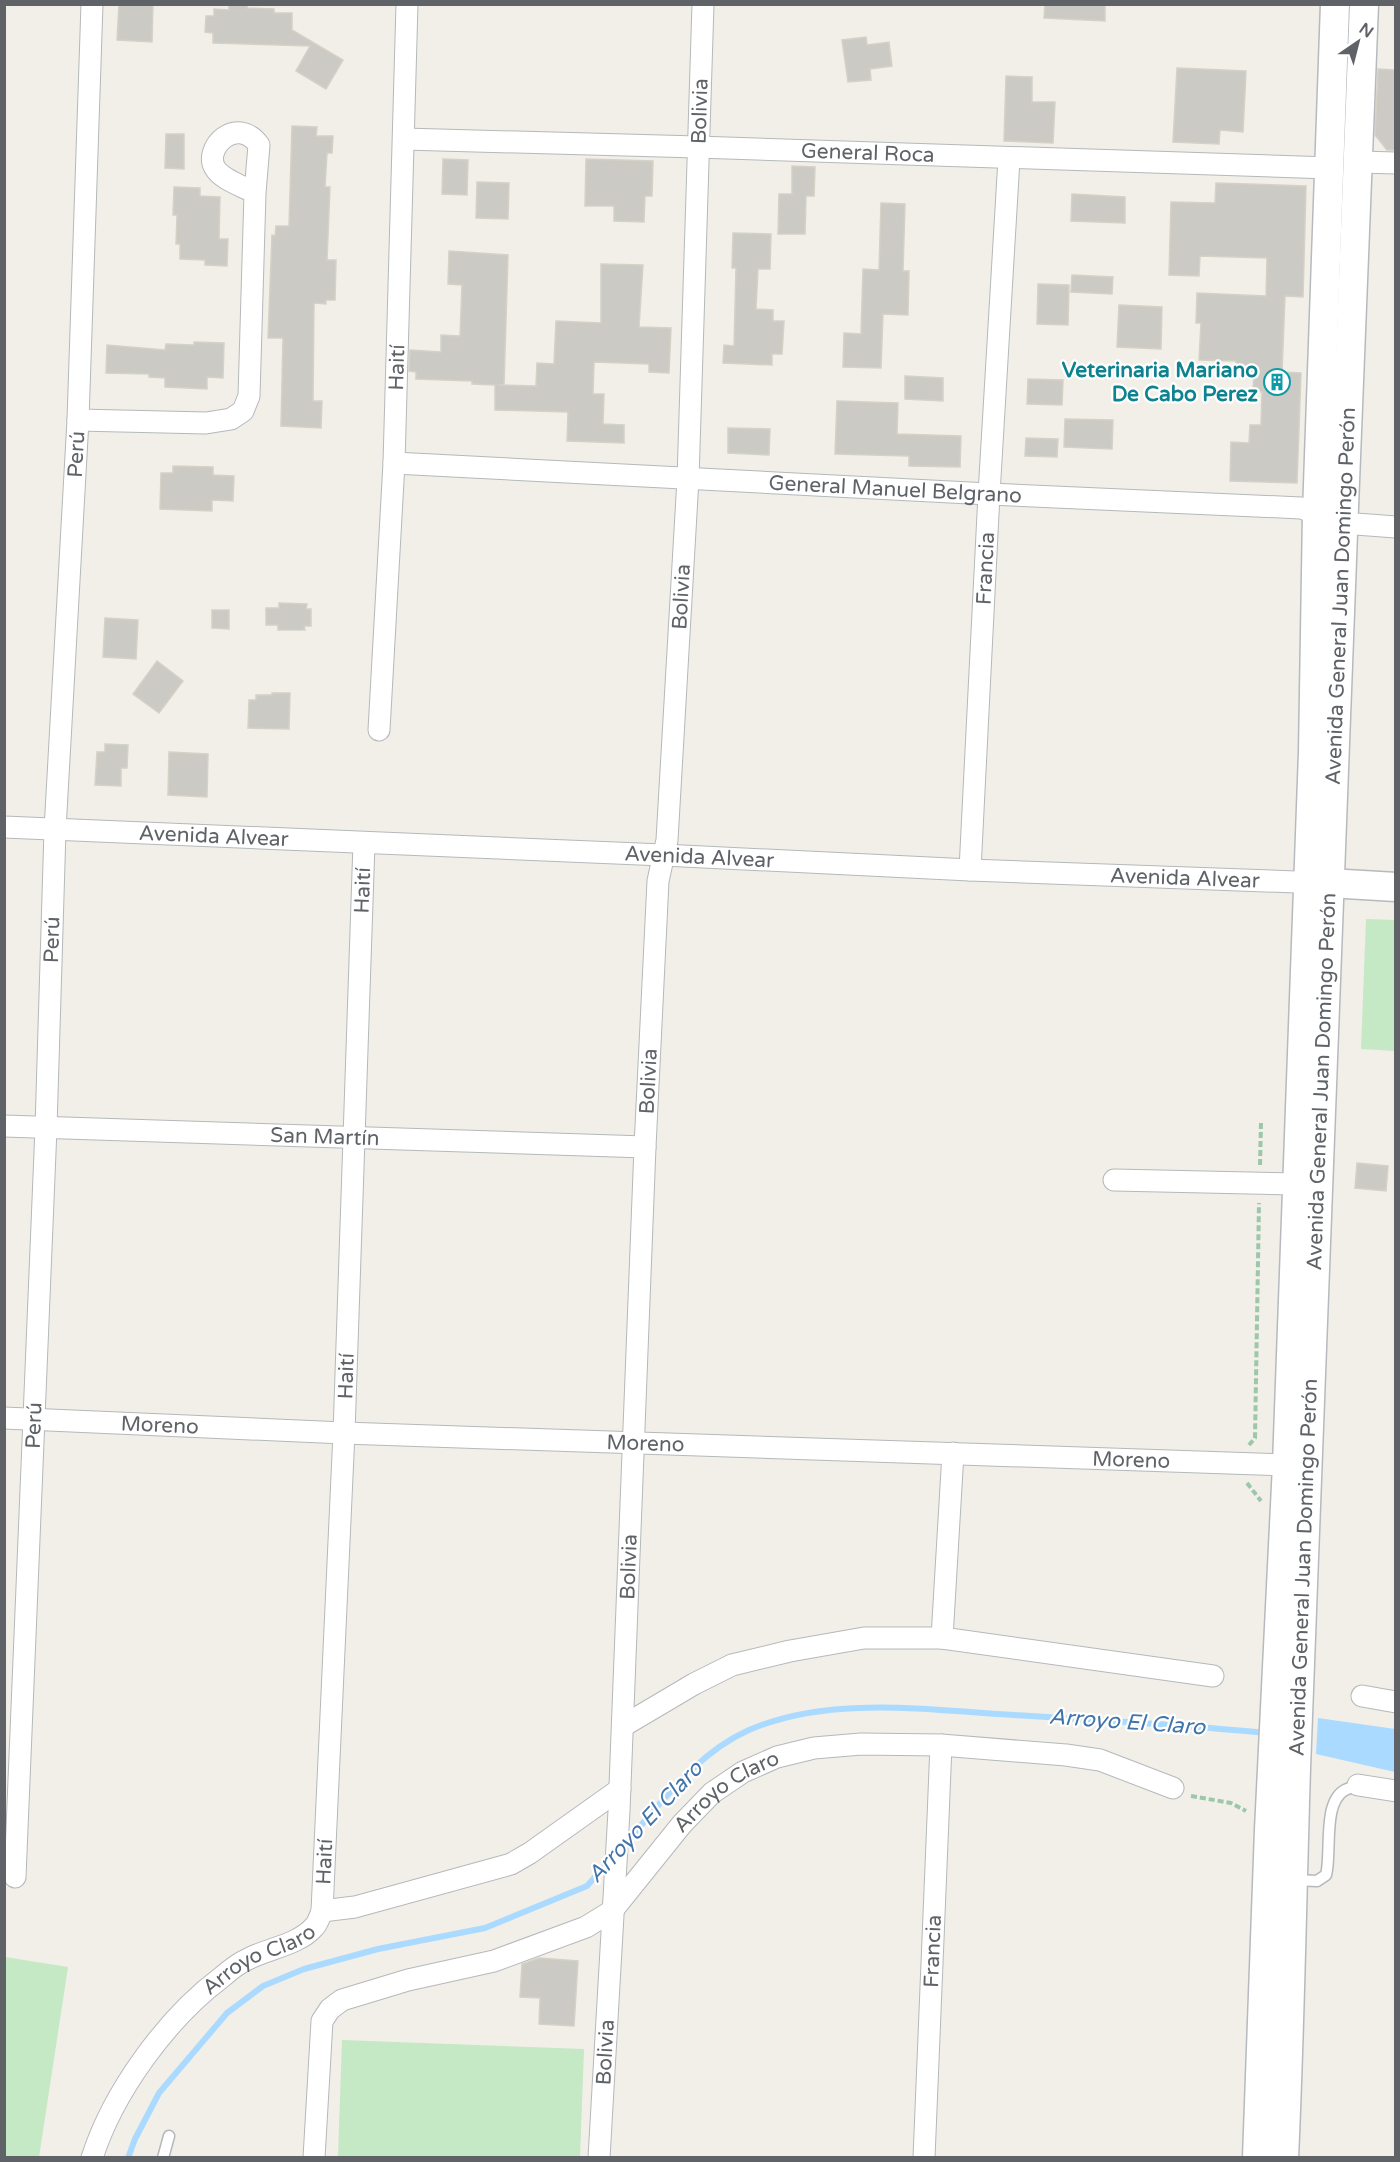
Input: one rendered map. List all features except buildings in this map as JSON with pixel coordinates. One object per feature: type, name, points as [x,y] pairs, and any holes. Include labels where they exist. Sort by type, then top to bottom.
[{"type":"main road","name":"Avenida General Juan Domingo Perón","points":[[1257,2157],[1288,1695],[1319,883],[1330,518],[1330,168],[1335,4]]},
{"type":"main road","name":"Avenida General Juan Domingo Perón","points":[[1330,518],[1358,162],[1364,4]]},
{"type":"main road","name":"Avenida General Juan Domingo Perón","points":[[1288,1695],[1287,1466],[1297,1184],[1319,883]]},
{"type":"main road","name":"Avenida Alvear","points":[[1319,883],[1395,887]]},
{"type":"main road","name":"Avenida General Juan Domingo Perón","points":[[1284,1765],[1294,1880],[1284,2157]]},
{"type":"street","name":"Perú","points":[[15,1877],[13,1710],[33,1419],[46,1128],[55,830],[78,420],[92,4]]},
{"type":"street","name":"Haití","points":[[379,730],[394,463],[407,4]]},
{"type":"street","name":"Bolivia","points":[[598,2157],[623,1726],[645,1147],[658,881],[667,840],[688,479],[703,4]]},
{"type":"street","name":"General Roca","points":[[404,140],[697,147],[1330,168]]},
{"type":"street","name":"Francia","points":[[970,870],[988,494],[1009,159]]},
{"type":"street","points":[[1358,162],[1395,163]]},
{"type":"street","points":[[78,420],[206,423],[231,419],[243,411],[249,396],[255,193]]},
{"type":"street","name":"General Manuel Belgrano","points":[[394,463],[988,494],[1300,507],[1330,518],[1395,526]]},
{"type":"street","name":"Avenida Alvear","points":[[4,827],[970,870],[1319,883]]},
{"type":"street","name":"Haití","points":[[322,1911],[344,1433],[364,843]]},
{"type":"street","name":"San Martín","points":[[4,1126],[645,1147]]},
{"type":"street","points":[[1114,1180],[1297,1184]]},
{"type":"street","name":"Moreno","points":[[4,1418],[344,1433],[1287,1466]]},
{"type":"street","points":[[942,1638],[953,1454]]},
{"type":"street","points":[[623,1726],[694,1684],[732,1665],[790,1651],[864,1638],[942,1638],[1213,1676]]},
{"type":"street","points":[[1362,1696],[1395,1702]]},
{"type":"street","name":"Arroyo Claro","points":[[314,2157],[322,2021],[330,2009],[342,2000],[408,1980],[494,1961],[586,1927],[613,1902],[712,1793],[743,1772],[777,1757],[814,1748],[861,1744],[941,1745],[1100,1760],[1173,1788]]},
{"type":"street","name":"Francia","points":[[924,2157],[941,1745]]},
{"type":"street","points":[[1358,1785],[1395,1791]]},
{"type":"street","name":"Arroyo Claro","points":[[92,2157],[105,2123],[130,2079],[150,2051],[191,2003],[221,1977],[248,1959],[304,1936],[316,1926],[322,1911],[355,1907],[511,1864],[539,1847],[620,1789]]},
{"type":"lane","points":[[1294,1880],[1317,1881],[1326,1875],[1329,1824],[1336,1800],[1343,1791],[1358,1785]]},
{"type":"lane","points":[[163,2157],[169,2136]]},
{"type":"path","points":[[1261,1122],[1255,1438],[1244,1449],[1247,1484],[1262,1503]]},
{"type":"path","points":[[1173,1788],[1191,1796],[1231,1803],[1252,1814]]},
{"type":"green space","points":[[1366,919],[1395,920],[1395,1051],[1361,1049]]},
{"type":"green space","points":[[5,1957],[68,1967],[39,2157],[5,2157]]},
{"type":"green space","points":[[342,2040],[584,2049],[580,2157],[338,2157]]},
{"type":"water","points":[[1318,1718],[1395,1729],[1395,1772],[1316,1754]]},
{"type":"waterway","name":"Arroyo El Claro","points":[[623,1846],[680,1781],[712,1752],[749,1730],[780,1719],[812,1712],[914,1708],[1267,1733]]},
{"type":"waterway","name":"Arroyo El Claro","points":[[128,2158],[135,2139],[159,2093],[227,2013],[263,1986],[304,1969],[378,1949],[485,1928],[587,1886],[610,1860]]},
{"type":"place","name":"Veterinaria Mariano De Cabo Perez","points":[[1277,382]]}]
